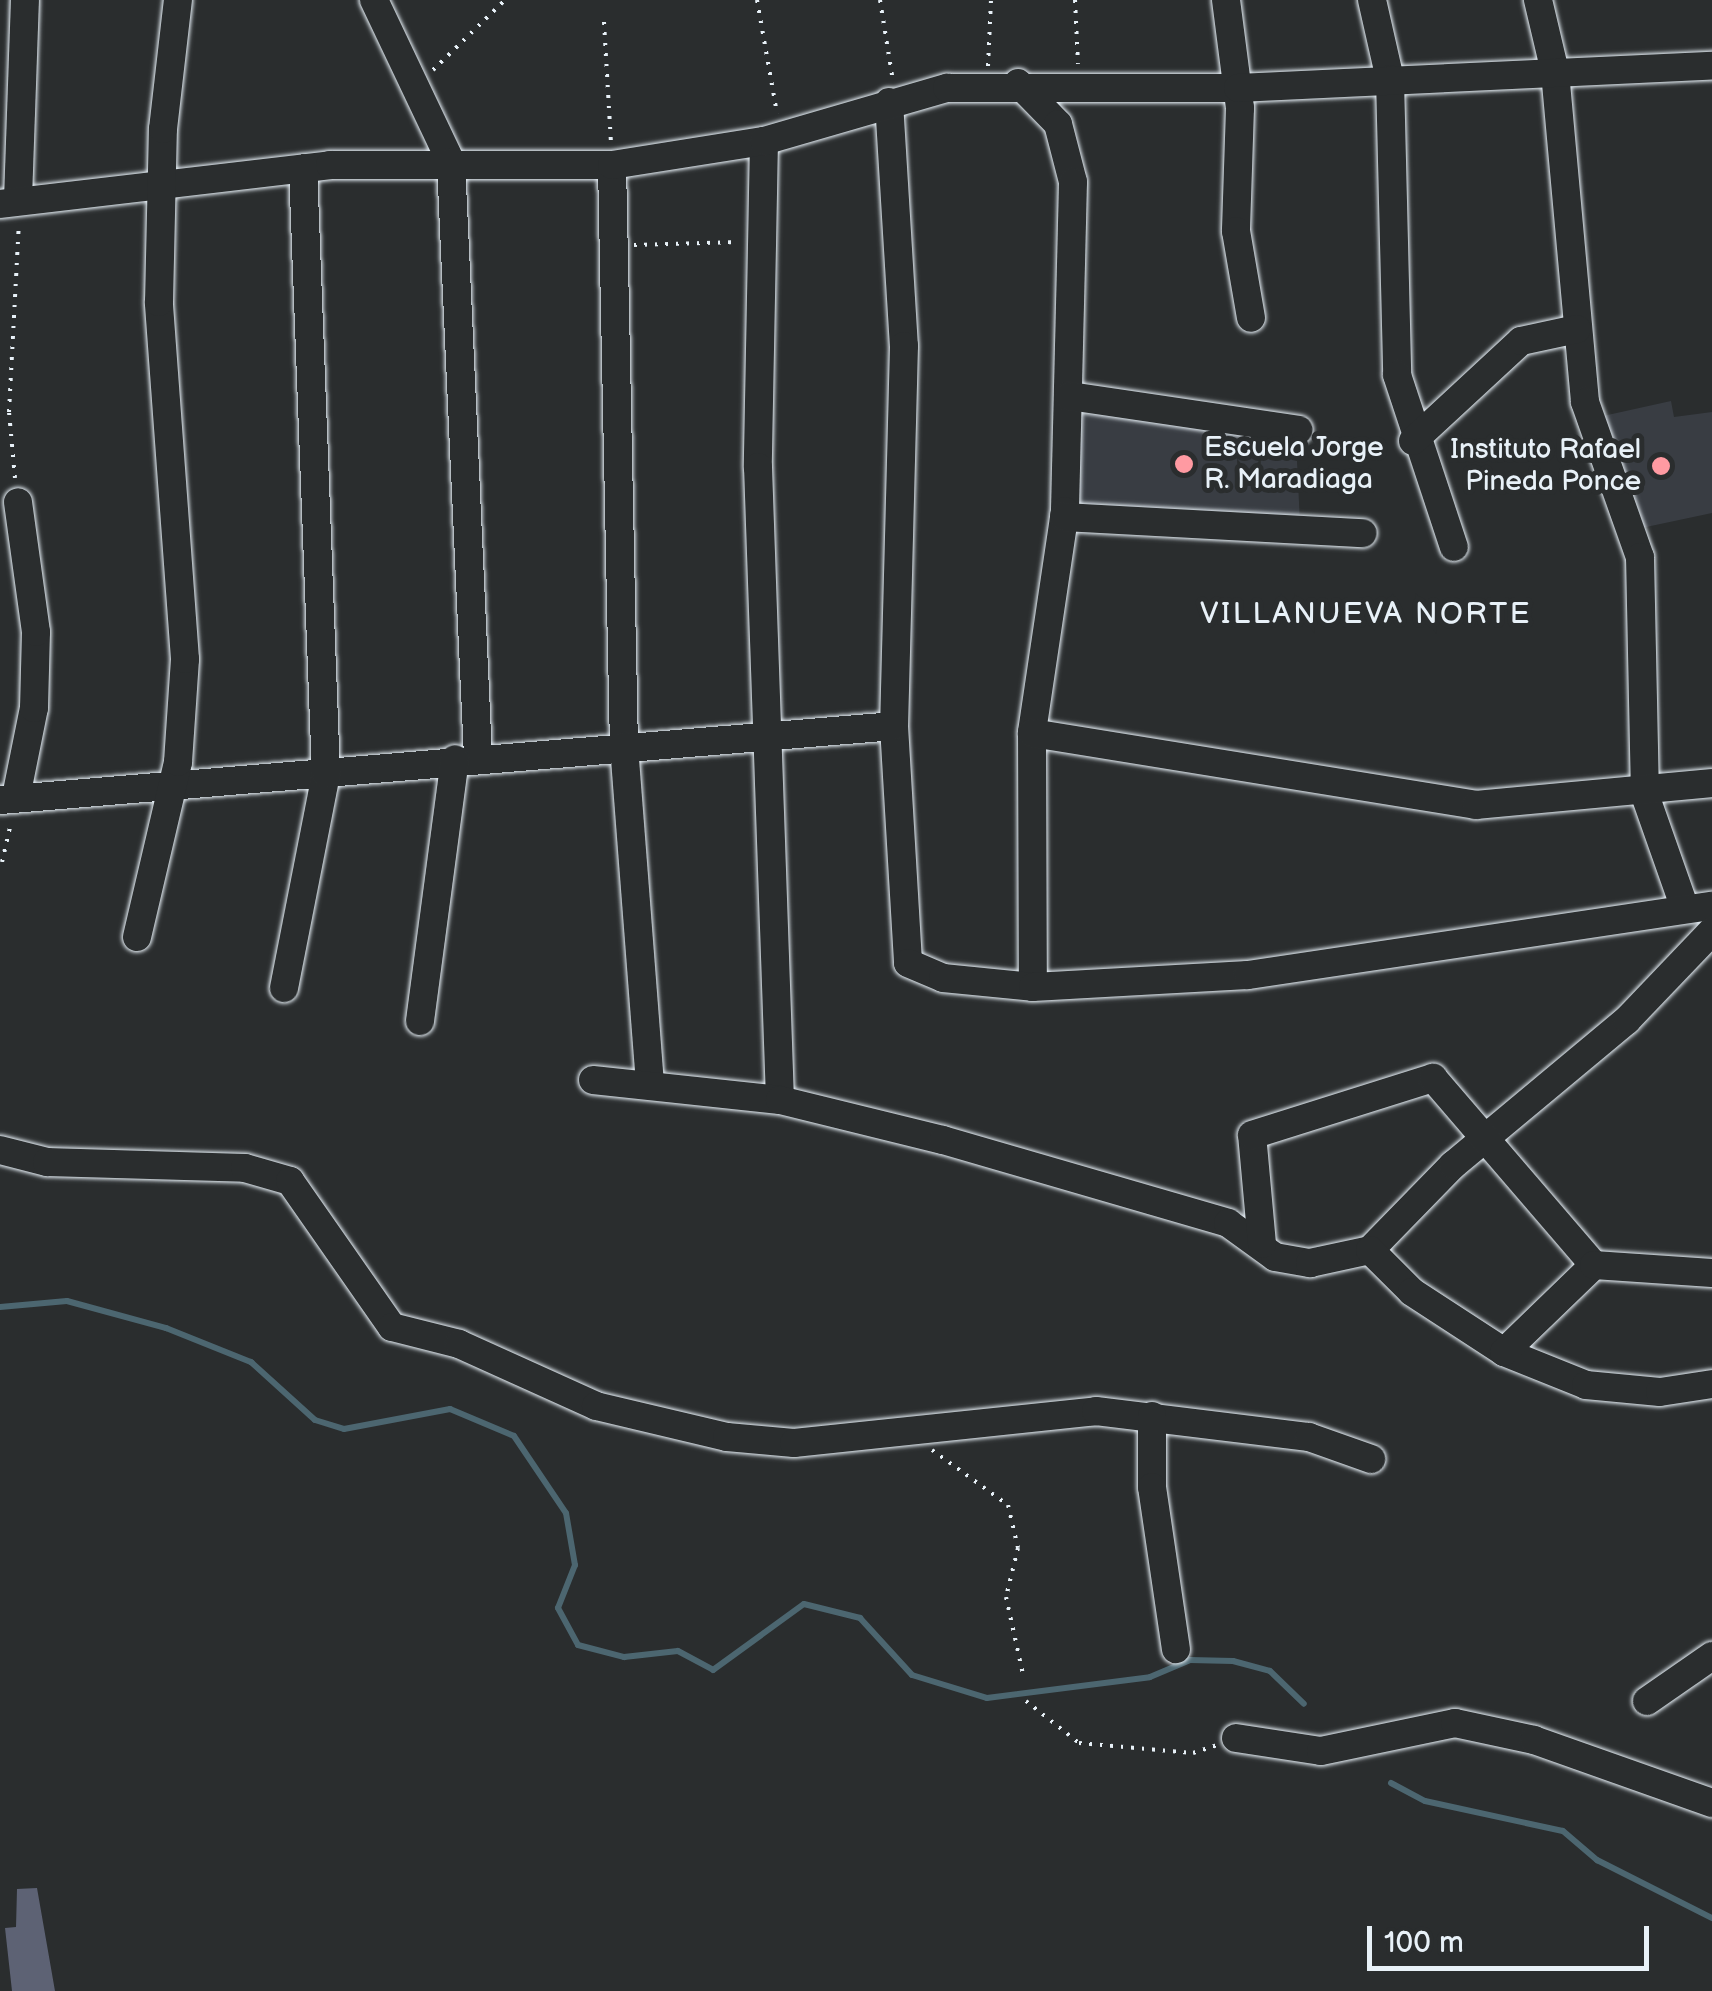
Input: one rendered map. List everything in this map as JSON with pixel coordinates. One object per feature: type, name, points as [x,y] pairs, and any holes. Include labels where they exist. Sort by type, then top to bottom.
[{"type":"street","points":[[24,0],[9,202],[303,168],[450,162],[612,165],[772,138],[893,101],[987,86],[1238,88],[1555,72],[1711,74]]},
{"type":"street","points":[[137,937],[172,785],[185,659],[160,184],[178,0]]},
{"type":"street","points":[[374,0],[408,86],[450,162],[467,758],[420,1021]]},
{"type":"street","points":[[1226,0],[1238,88],[1236,231],[1252,318]]},
{"type":"street","points":[[1372,0],[1390,79],[1397,375],[1412,441],[1446,505],[1454,547]]},
{"type":"street","points":[[893,101],[904,346],[894,726],[908,964],[943,978],[1033,987],[1394,958],[1698,906],[1645,795],[1640,557],[1585,402],[1555,72],[1538,0]]},
{"type":"street","points":[[1018,84],[1070,149],[1069,396],[1064,518],[1032,733],[1033,987]]},
{"type":"street","points":[[772,138],[766,241],[762,736],[780,1100]]},
{"type":"street","points":[[612,165],[624,746],[650,1082]]},
{"type":"street","points":[[284,988],[326,774],[303,168]]},
{"type":"street","points":[[1412,441],[1521,341],[1577,329]]},
{"type":"street","points":[[1069,396],[1300,430]]},
{"type":"street","points":[[18,502],[36,632],[34,708],[8,798],[894,726]]},
{"type":"street","points":[[1064,518],[1363,533]]},
{"type":"street","points":[[1032,733],[1476,804],[1645,795],[1712,782]]},
{"type":"street","points":[[593,1080],[650,1082],[780,1100],[1228,1223],[1262,1244],[1310,1263],[1370,1250],[1453,1165],[1487,1144],[1712,931]]},
{"type":"street","points":[[1262,1244],[1252,1135],[1433,1078],[1594,1265],[1712,1273]]},
{"type":"street","points":[[0,1150],[47,1162],[246,1168],[290,1181],[392,1327],[459,1344],[596,1406],[794,1443],[1096,1410],[1309,1438],[1371,1458]]},
{"type":"street","points":[[1370,1250],[1412,1292],[1504,1352],[1586,1385],[1660,1392],[1712,1384]]},
{"type":"street","points":[[1504,1352],[1594,1265]]},
{"type":"street","points":[[1152,1416],[1152,1486],[1176,1649]]},
{"type":"street","points":[[1648,1701],[1712,1656]]},
{"type":"street","points":[[1236,1738],[1321,1750],[1455,1723],[1712,1803]]},
{"type":"path","points":[[408,86],[504,0]]},
{"type":"path","points":[[756,0],[772,138]]},
{"type":"path","points":[[880,0],[893,101]]},
{"type":"path","points":[[987,86],[991,0]]},
{"type":"path","points":[[1075,0],[1078,88]]},
{"type":"path","points":[[604,22],[612,165]]},
{"type":"path","points":[[9,202],[8,412],[18,502]]},
{"type":"path","points":[[614,246],[766,241]]},
{"type":"path","points":[[2,862],[8,798]]},
{"type":"path","points":[[914,1432],[1008,1504],[1018,1548],[1006,1598],[1022,1674]]},
{"type":"path","points":[[1026,1701],[1080,1743],[1193,1753],[1236,1738]]},
{"type":"shaded area","name":"Escuela Jorge R. Maradiaga","points":[[1073,394],[1295,420],[1300,523],[1069,508]]},
{"type":"shaded area","name":"Instituto Rafael Pineda Ponce","points":[[1671,401],[1674,417],[1712,412],[1712,513],[1632,530],[1594,418]]},
{"type":"building","points":[[37,1888],[55,1991],[12,1991],[5,1928],[16,1927],[17,1889]]},
{"type":"waterway","points":[[0,1307],[67,1301],[166,1328],[251,1362],[315,1420],[344,1429],[450,1409],[514,1436],[566,1513],[575,1565],[558,1608],[578,1645],[624,1657],[678,1651],[713,1670],[804,1604],[860,1618],[912,1675],[987,1698],[1150,1677],[1190,1660],[1233,1661],[1270,1671],[1304,1704]]},
{"type":"waterway","points":[[1391,1783],[1425,1801],[1563,1831],[1597,1860],[1712,1918]]},
{"type":"place","name":"Escuela Jorge R. Maradiaga","points":[[1184,464]]},
{"type":"place","name":"Instituto Rafael Pineda Ponce","points":[[1661,466]]},
{"type":"district","name":"VILLANUEVA NORTE","points":[[1366,614]]}]
